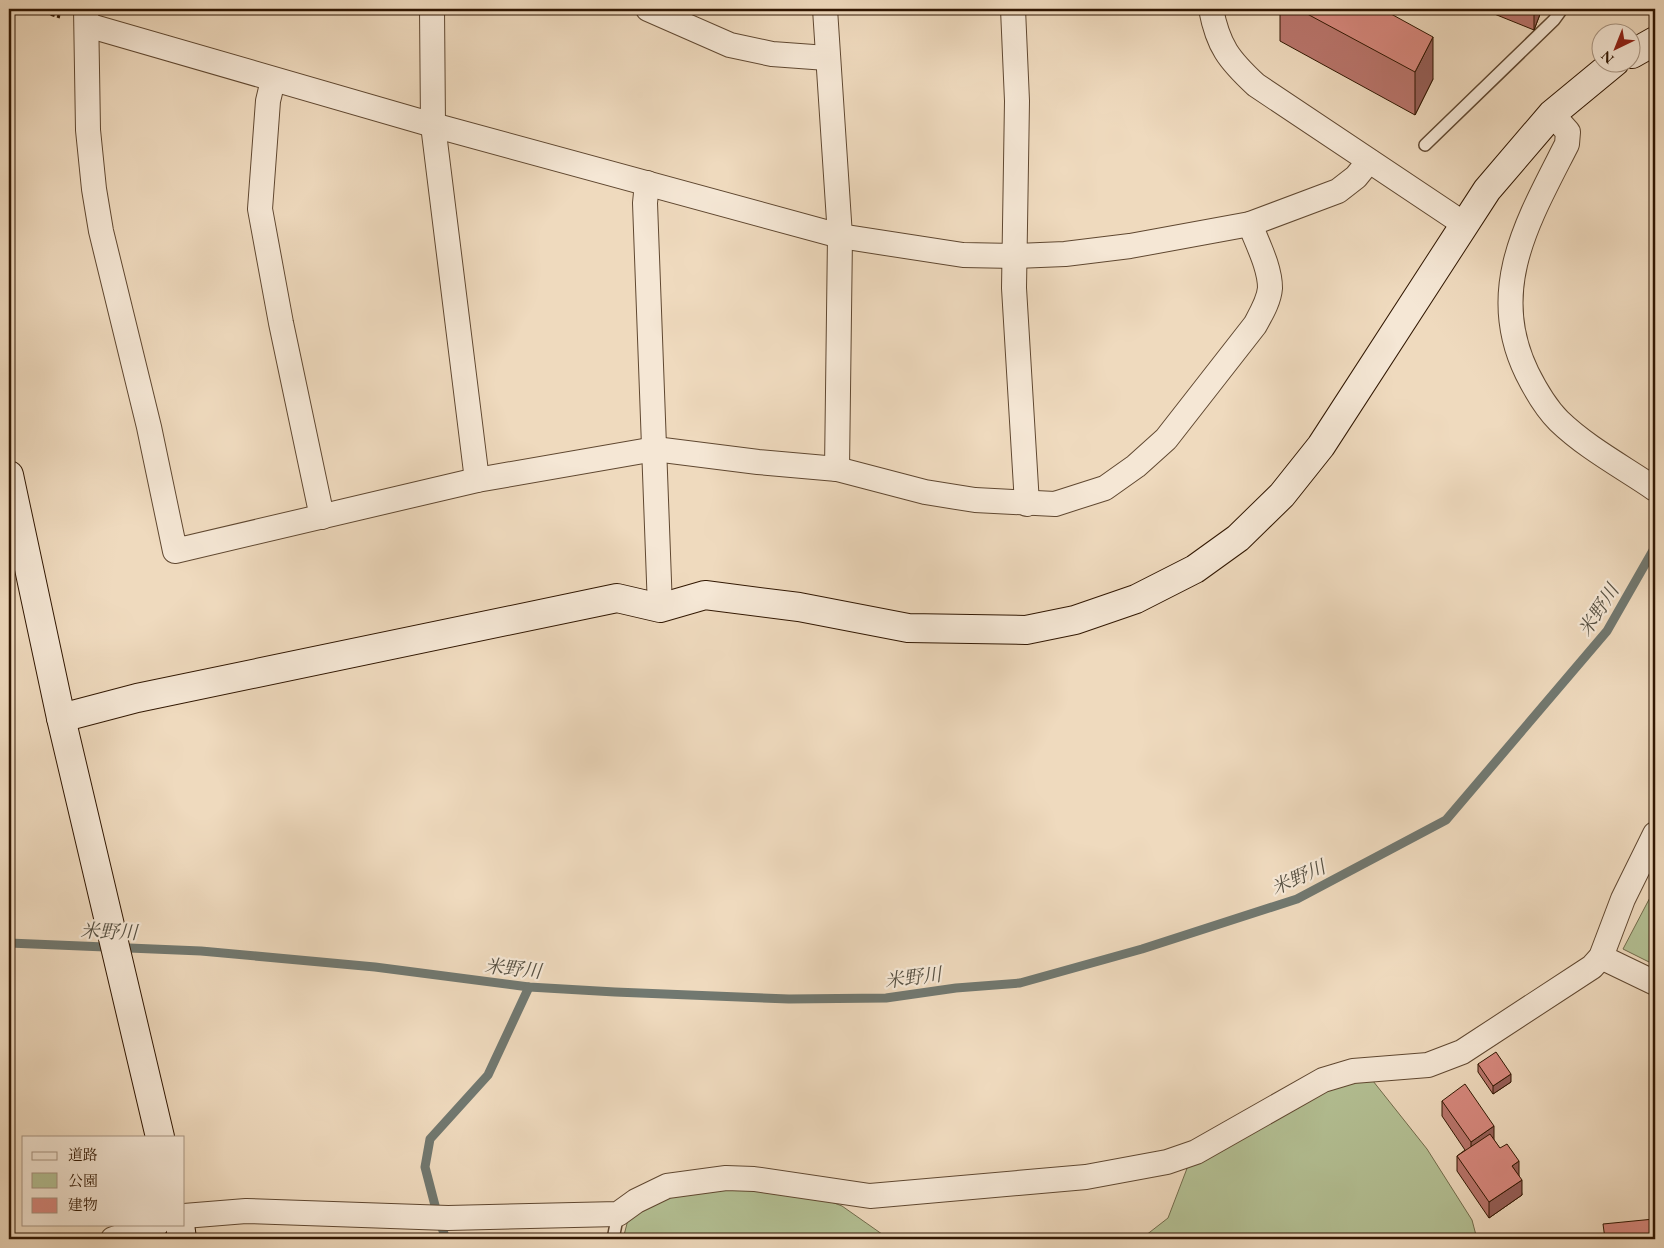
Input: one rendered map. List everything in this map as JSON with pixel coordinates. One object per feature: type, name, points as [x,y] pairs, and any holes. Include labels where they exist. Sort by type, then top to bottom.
[{"type":"street","points":[[432,9],[433,125],[477,480]]},
{"type":"street","points":[[648,9],[730,45],[772,54],[827,58]]},
{"type":"street","points":[[824,9],[840,236],[837,469]]},
{"type":"street","points":[[1013,9],[1017,101],[1014,288],[1027,504]]},
{"type":"street","points":[[1212,9],[1220,41],[1231,63],[1256,86],[1464,224]]},
{"type":"street","points":[[1250,224],[1265,266],[1270,288],[1265,306],[1255,325],[1166,439],[1136,466],[1104,488],[1056,504],[975,500],[925,492],[837,469],[758,462],[655,448],[477,480],[165,554],[149,427],[97,206],[88,130],[86,17],[273,80],[840,236],[963,255],[1015,256],[1065,254],[1130,246],[1250,224],[1338,191],[1370,161]]},
{"type":"street","points":[[1642,48],[1655,41]]},
{"type":"street","points":[[61,718],[137,698],[617,598],[660,608],[705,595],[799,608],[908,628],[1026,630],[1075,620],[1136,599],[1195,569],[1238,538],[1282,495],[1321,446],[1487,190],[1552,114],[1603,72]]},
{"type":"street","points":[[273,80],[268,101],[260,209],[281,323],[322,517]]},
{"type":"street","points":[[1552,114],[1568,132],[1567,144],[1532,212],[1512,271],[1510,312],[1520,358],[1535,387],[1557,419],[1576,436],[1655,489]]},
{"type":"street","points":[[647,183],[645,203],[660,608]]},
{"type":"street","points":[[9,475],[61,718],[160,1136]]},
{"type":"street","points":[[185,1216],[246,1211],[448,1218],[618,1214],[636,1201],[667,1186],[726,1178],[754,1179],[870,1196],[1086,1177],[1167,1162],[1196,1152],[1323,1080],[1353,1071],[1428,1065],[1462,1052],[1592,967],[1601,957],[1623,899],[1655,834]]},
{"type":"street","points":[[1601,957],[1655,983]]},
{"type":"street","points":[[113,1239],[151,1226]]},
{"type":"street","points":[[180,1226],[182,1239]]},
{"type":"lane","points":[[1425,145],[1554,20],[1562,9]]},
{"type":"lane","points":[[613,1239],[618,1214]]},
{"type":"green space","points":[[1655,888],[1655,965],[1623,949]]},
{"type":"green space","points":[[1373,1081],[1427,1149],[1472,1220],[1477,1239],[1141,1239],[1168,1218],[1191,1158],[1339,1084]]},
{"type":"green space","points":[[779,1182],[842,1206],[889,1239],[623,1239],[630,1212],[663,1193]]},
{"type":"building","points":[[1298,9],[1382,9],[1433,37],[1415,72]]},
{"type":"building","points":[[1496,1052],[1511,1074],[1493,1086],[1478,1064]]},
{"type":"building","points":[[1465,1084],[1494,1126],[1471,1142],[1442,1101]]},
{"type":"building","points":[[1490,1134],[1500,1148],[1507,1144],[1519,1161],[1512,1166],[1522,1180],[1489,1202],[1457,1156]]},
{"type":"building","points":[[1654,1219],[1655,1239],[1605,1239],[1603,1224]]},
{"type":"waterway","name":"米野川","points":[[9,943],[201,951],[375,967],[529,987],[789,999],[886,998],[956,988],[1020,983],[1142,949],[1297,899],[1446,820],[1607,631],[1655,547]]},
{"type":"waterway","points":[[446,1239],[438,1217],[425,1167],[430,1139],[488,1075],[529,987]]}]
